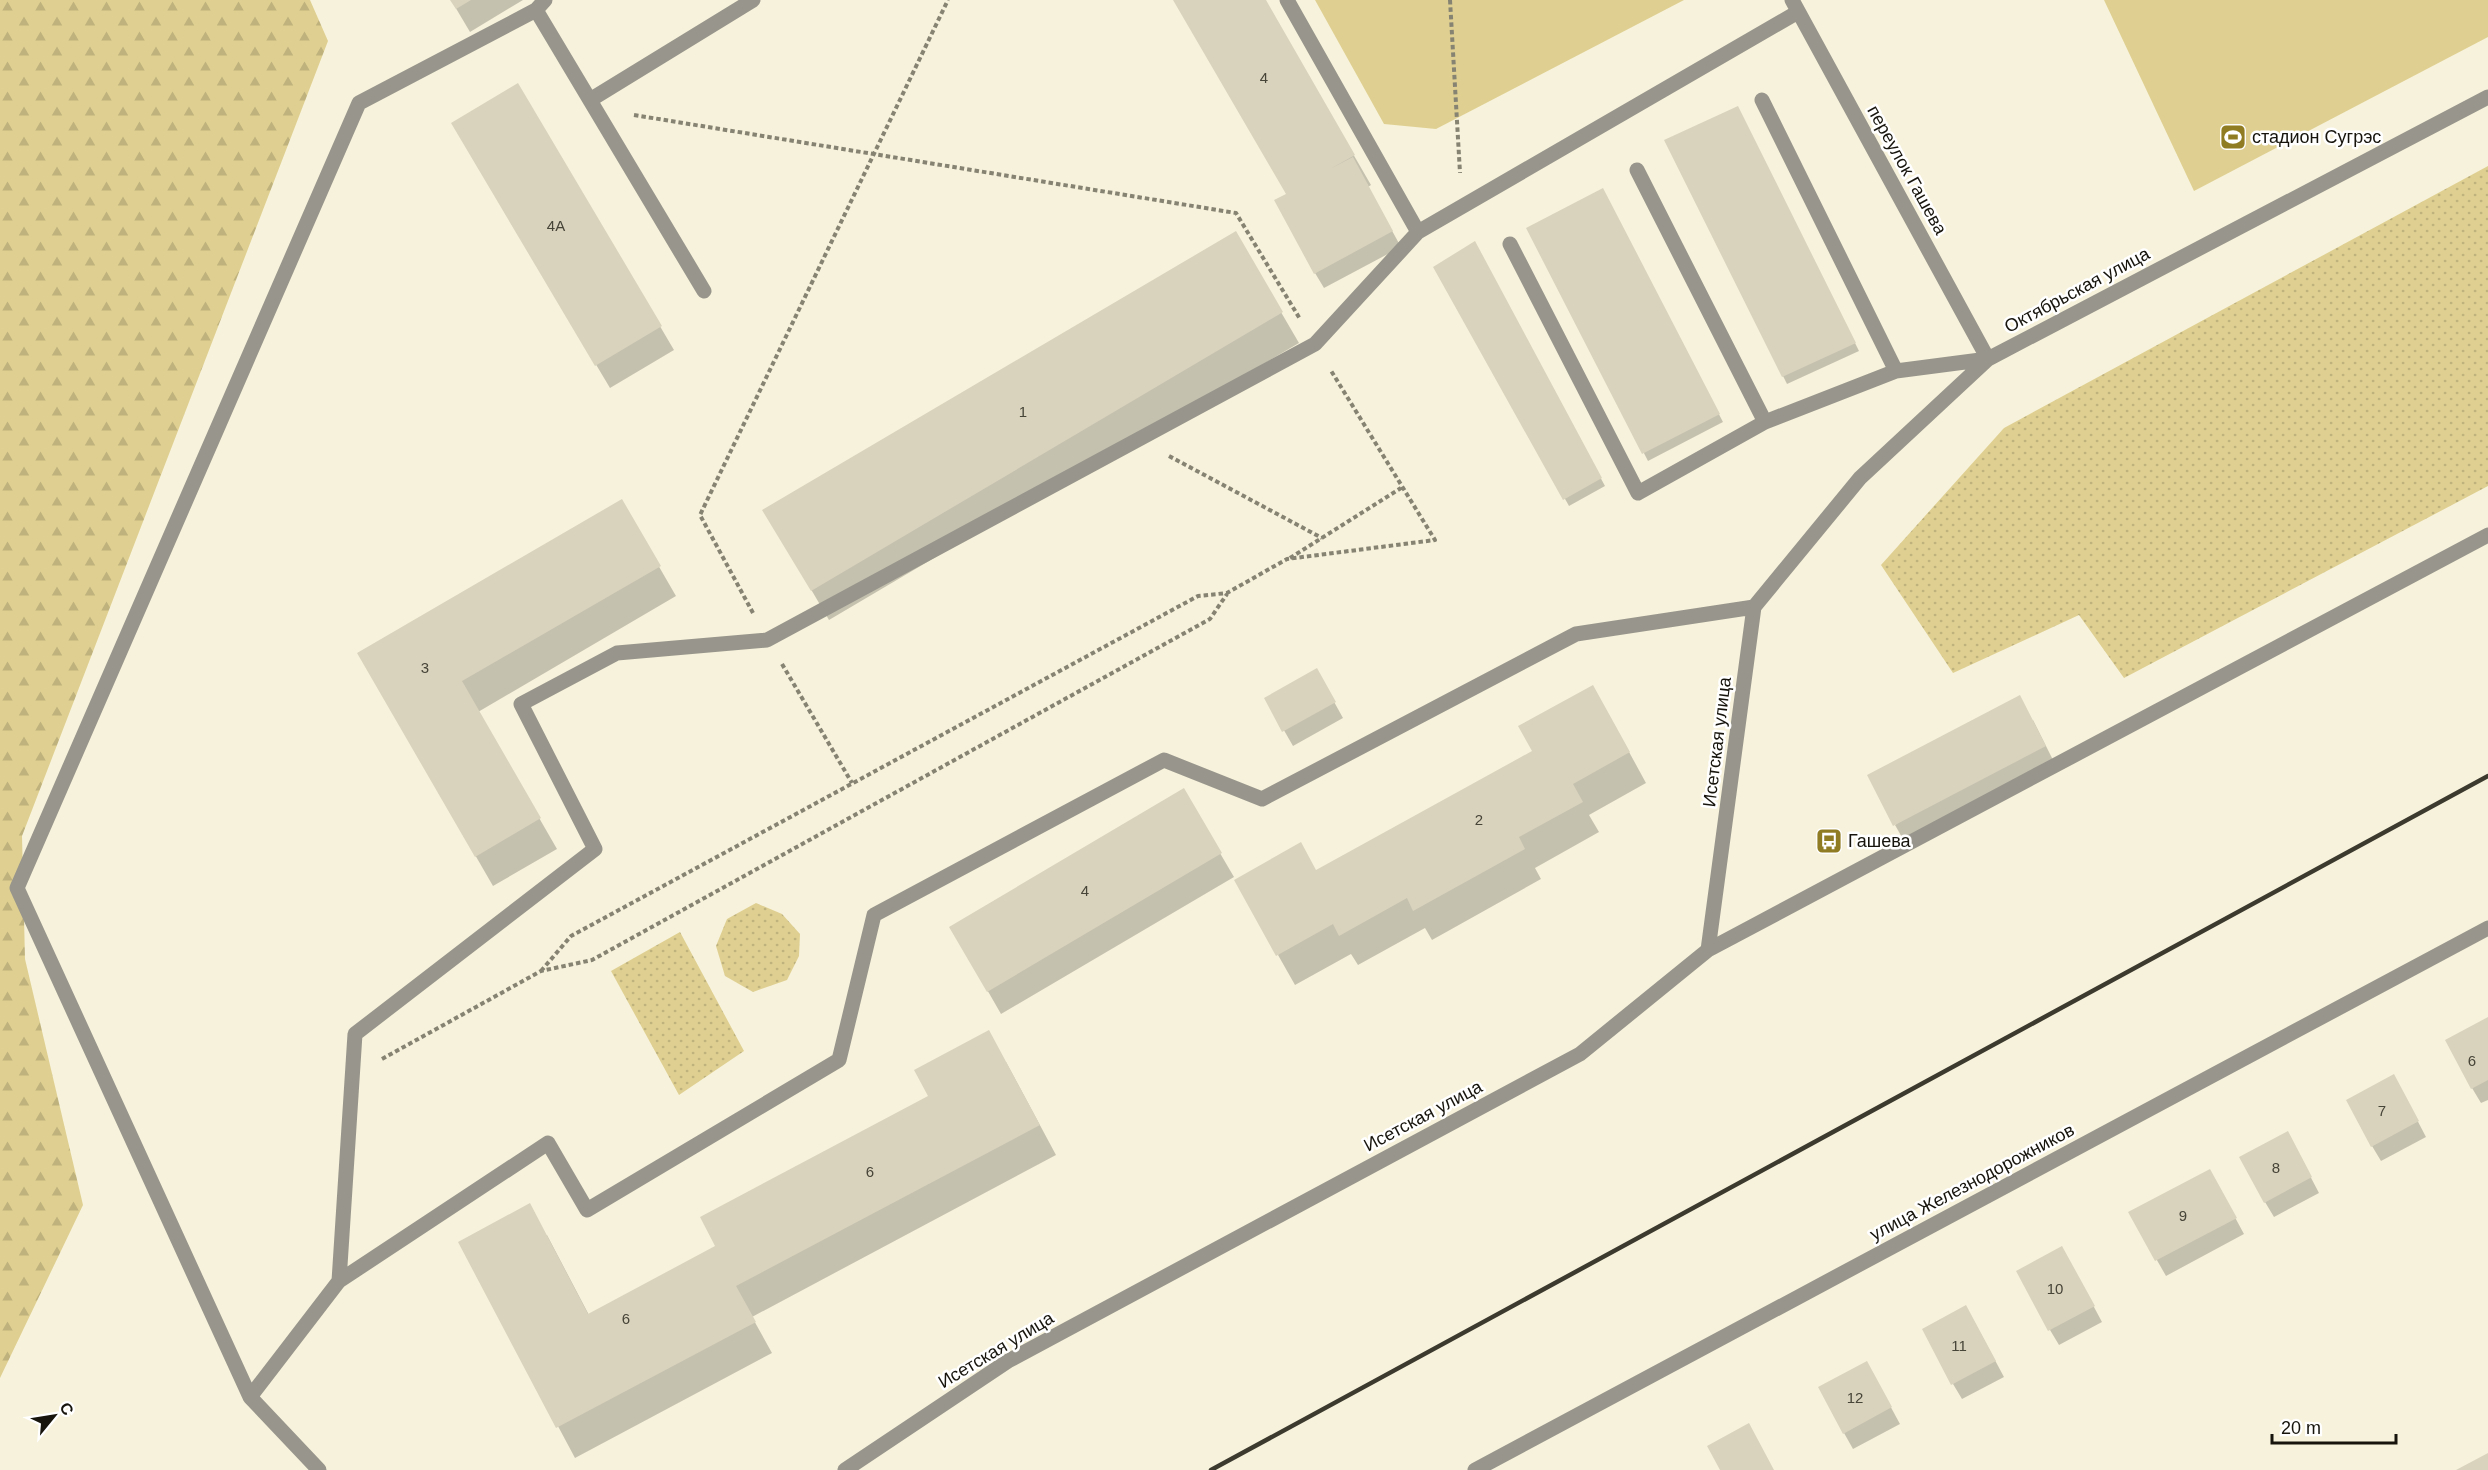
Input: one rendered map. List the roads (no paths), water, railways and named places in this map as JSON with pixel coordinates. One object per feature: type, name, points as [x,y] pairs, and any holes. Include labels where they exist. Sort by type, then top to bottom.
[{"type":"street","points":[[592,104],[753,0]]},
{"type":"street","points":[[1287,0],[1418,232]]},
{"type":"street","points":[[319,1470],[250,1397],[16,888],[359,103],[540,5],[592,104],[704,291]]},
{"type":"street","points":[[339,1281],[354,1034],[595,849],[520,704],[617,652],[767,640],[1315,344],[1418,232],[1462,208],[1795,6]]},
{"type":"street","name":"переулок Гашева","points":[[1795,6],[1988,359]]},
{"type":"street","name":"Октябрьская улица","points":[[1754,608],[1860,478],[1988,359],[2488,97]]},
{"type":"street","points":[[1762,100],[1896,371]]},
{"type":"street","points":[[1636,170],[1765,422]]},
{"type":"street","points":[[1510,244],[1638,493],[1765,422],[1896,371],[1988,359]]},
{"type":"street","points":[[1708,950],[2488,535]]},
{"type":"street","points":[[250,1397],[339,1281],[548,1143],[587,1210],[839,1060],[874,915],[1164,760],[1262,799],[1576,634],[1754,608]]},
{"type":"street","name":"Исетская улица","points":[[845,1470],[1008,1361],[1580,1054],[1708,950],[1754,608]]},
{"type":"street","name":"улица Железнодорожников","points":[[1475,1470],[2488,928]]},
{"type":"railway","points":[[1211,1470],[2488,776]]},
{"type":"place","name":"стадион Сугрэс","points":[[2233,137]]},
{"type":"place","name":"Гашева","points":[[1829,841]]}]
